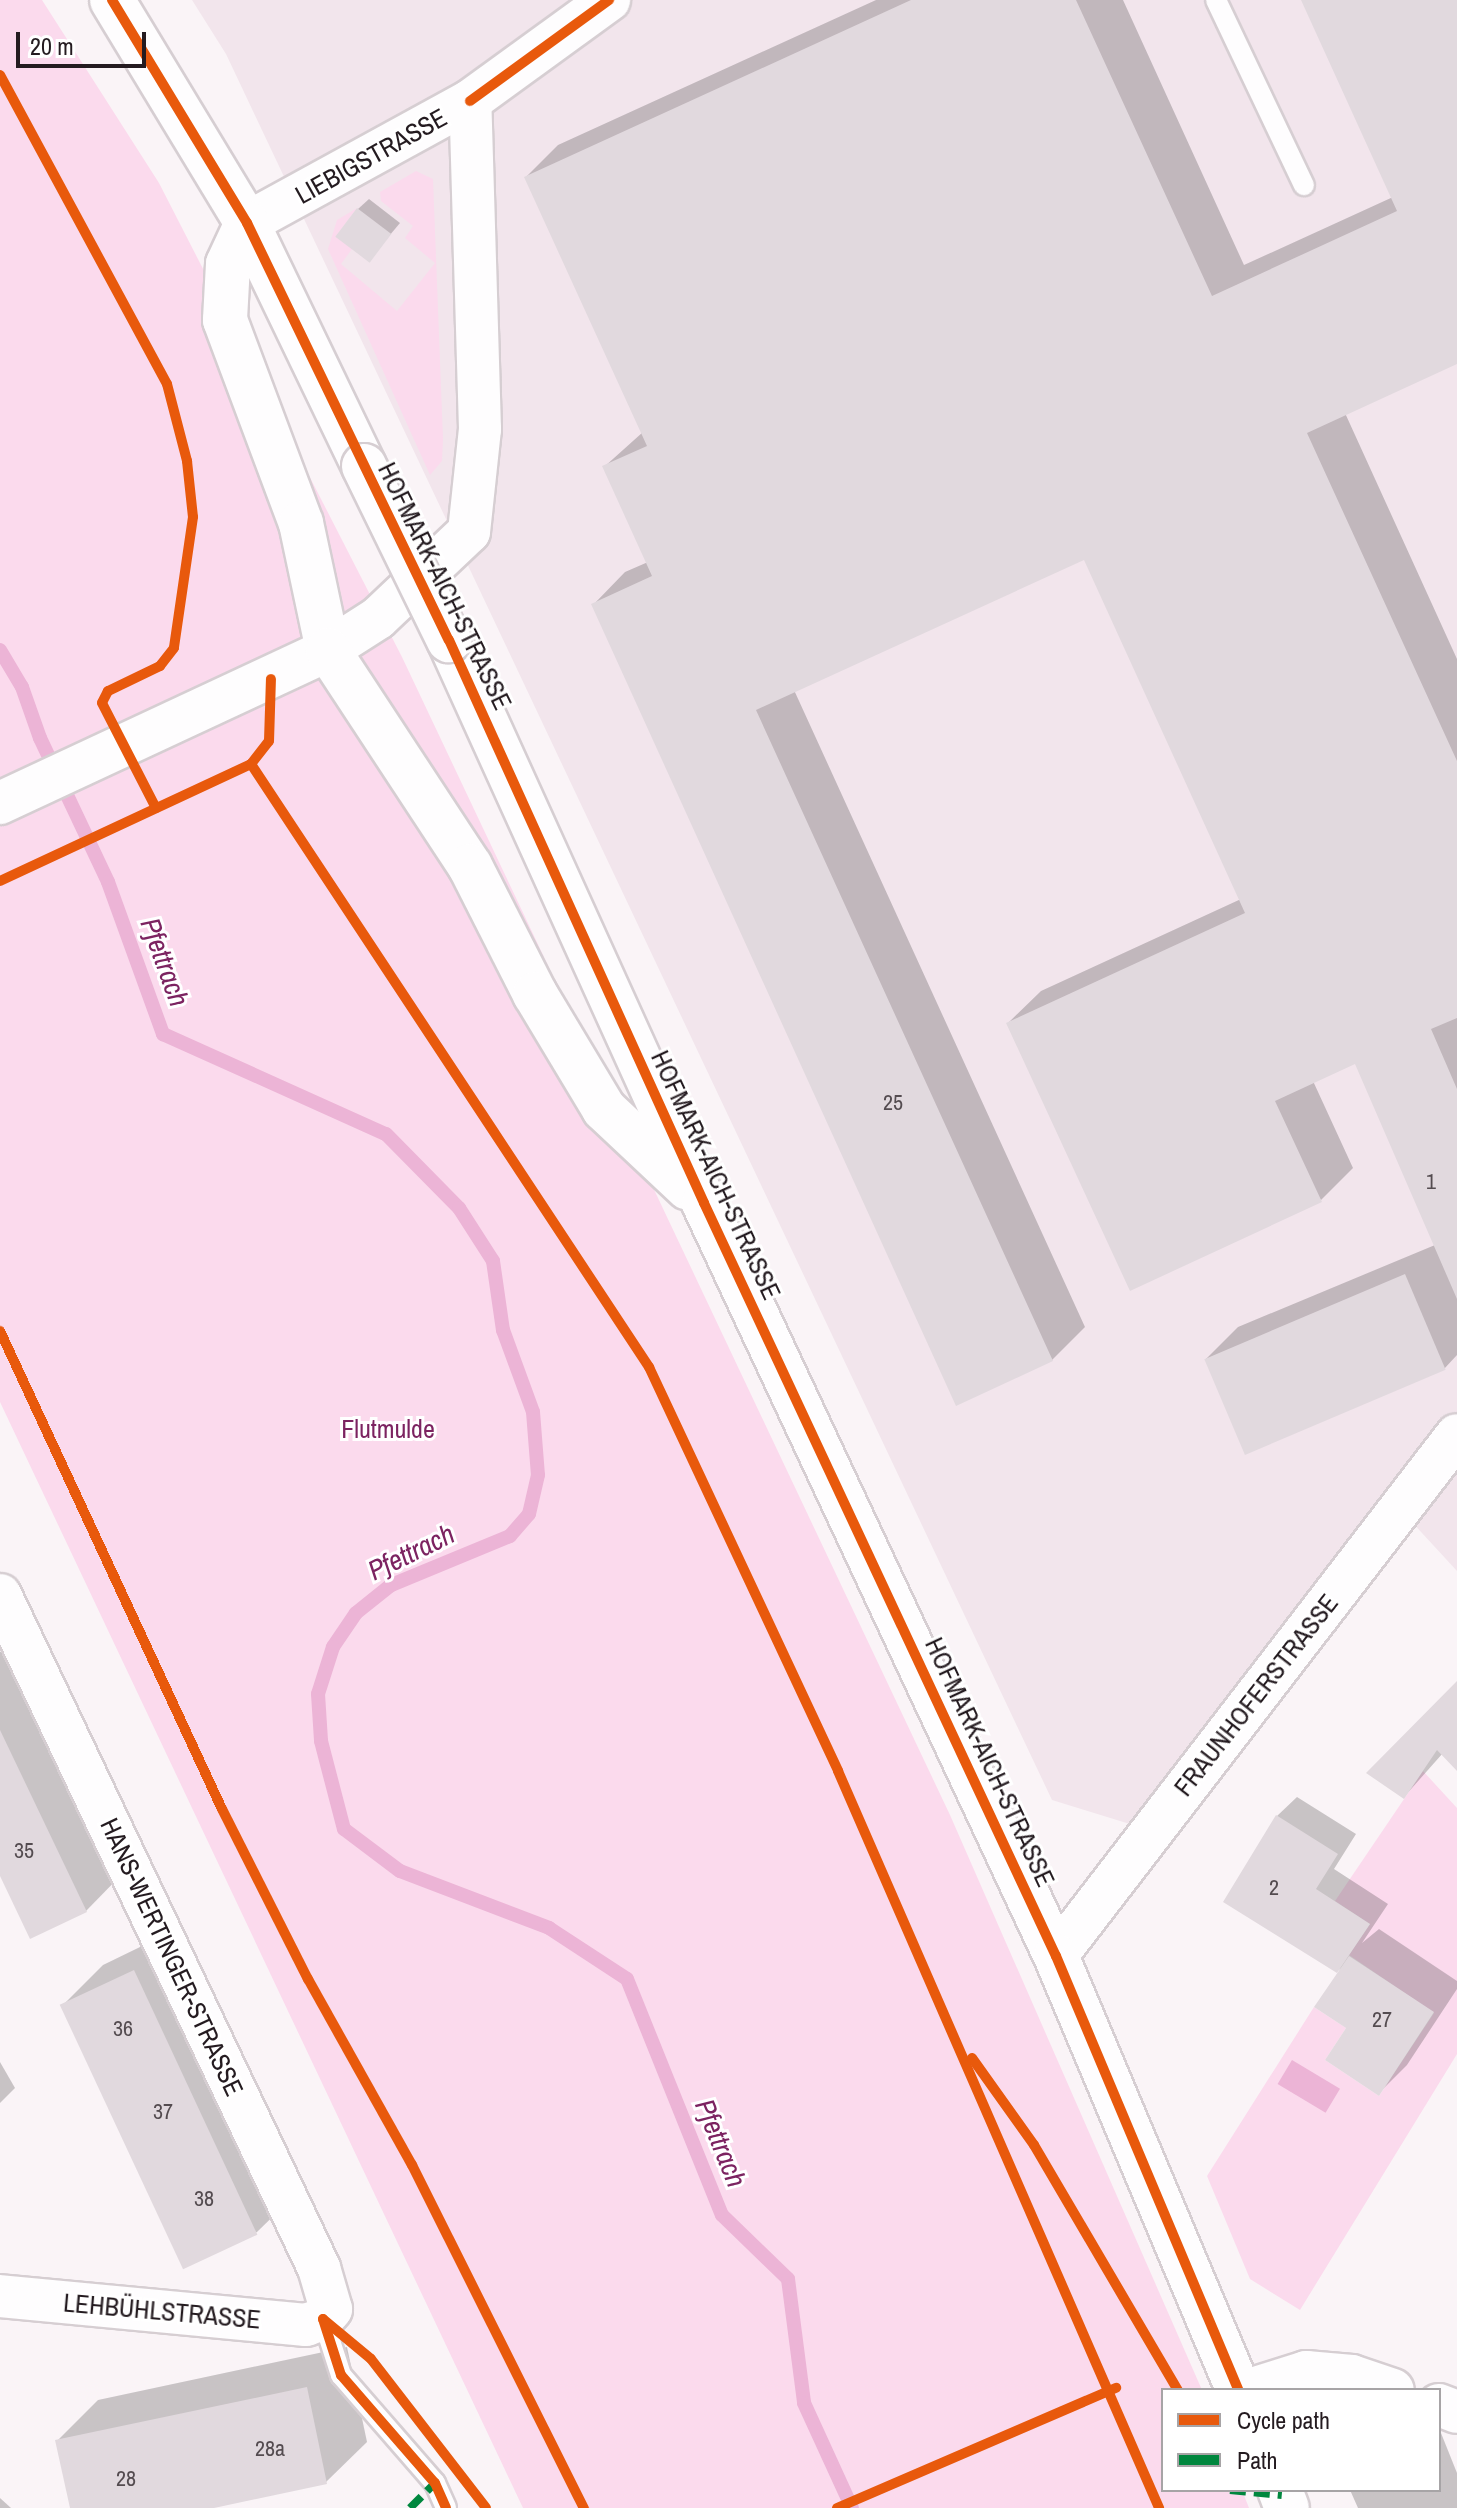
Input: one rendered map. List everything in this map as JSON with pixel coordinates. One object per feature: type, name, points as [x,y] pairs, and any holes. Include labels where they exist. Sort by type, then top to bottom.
[{"type":"main road","name":"HOFMARK-AICH-STRASSE","points":[[112,0],[247,223],[449,640],[704,1203],[1056,1956],[1237,2388]]},
{"type":"main road","points":[[247,223],[228,264],[225,320],[301,523],[328,650],[470,866],[535,994],[604,1109],[704,1203]]},
{"type":"street","name":"LIEBIGSTRASSE","points":[[247,223],[470,101],[609,0]]},
{"type":"street","points":[[0,803],[328,650],[378,618],[469,532],[480,429],[470,101]]},
{"type":"street","name":"FRAUNHOFERSTRASSE","points":[[1056,1956],[1457,1435]]},
{"type":"street","name":"HANS-WERTINGER-STRASSE","points":[[0,1595],[319,2268],[331,2309],[323,2319]]},
{"type":"street","name":"LEHBÜHLSTRASSE","points":[[0,2296],[306,2325],[323,2319]]},
{"type":"street","points":[[1255,2388],[1306,2372],[1352,2376],[1387,2388]]},
{"type":"lane","points":[[1216,0],[1304,185]]},
{"type":"lane","points":[[323,2319],[341,2375],[435,2483],[446,2508]]},
{"type":"shaded area","points":[[192,0],[1457,0],[1457,1571],[1387,1495],[1133,1825],[1052,1800],[226,54]]},
{"type":"shaded area","points":[[1292,2060],[1340,2089],[1326,2113],[1278,2084]]},
{"type":"green space","name":"Flutmulde","points":[[0,0],[42,0],[159,183],[402,657],[950,1815],[1201,2388],[1161,2388],[1161,2492],[1243,2492],[1249,2508],[523,2508],[0,1402]]},
{"type":"green space","points":[[416,171],[433,179],[443,439],[442,461],[430,475],[328,249],[337,220],[357,208],[336,236],[352,249],[341,264],[397,311],[435,263],[405,238],[413,226],[381,201],[380,192]]},
{"type":"green space","points":[[1423,1771],[1457,1808],[1457,2054],[1300,2310],[1250,2279],[1207,2176],[1314,2007],[1346,2028],[1325,2060],[1379,2096],[1434,2013],[1349,1955],[1370,1924],[1335,1901]]},
{"type":"building","points":[[911,0],[1076,0],[1212,296],[1397,211],[1301,0],[1457,0],[1457,364],[1307,433],[1457,761],[1457,1018],[1431,1029],[1457,1089],[1457,1299],[1355,1064],[1275,1101],[1322,1202],[1130,1291],[1006,1023],[1245,913],[1084,560],[756,710],[1053,1361],[956,1406],[591,604],[652,576],[602,466],[647,446],[524,177]]},
{"type":"building","points":[[357,208],[391,234],[370,263],[335,237]]},
{"type":"building","points":[[1405,1274],[1446,1370],[1245,1455],[1204,1359]]},
{"type":"building","points":[[1457,1681],[1457,1771],[1437,1750],[1404,1799],[1366,1773]]},
{"type":"building","points":[[0,1730],[87,1912],[30,1939],[0,1876]]},
{"type":"building","points":[[1276,1815],[1338,1854],[1316,1889],[1370,1924],[1337,1973],[1223,1902]]},
{"type":"building","points":[[1349,1956],[1434,2012],[1379,2096],[1325,2060],[1346,2028],[1314,2007]]},
{"type":"building","points":[[134,1970],[257,2235],[183,2269],[60,2005]]},
{"type":"building","points":[[307,2387],[327,2484],[214,2508],[70,2508],[55,2440]]},
{"type":"waterway","name":"Pfettrach","points":[[0,650],[22,687],[40,738],[108,882],[163,1034],[386,1134],[459,1208],[493,1261],[503,1330],[533,1412],[538,1475],[529,1514],[510,1536],[391,1585],[356,1613],[333,1647],[318,1694],[321,1741],[344,1829],[400,1871],[549,1928],[627,1979],[722,2215],[788,2279],[804,2403],[852,2508]]},
{"type":"marked path","points":[[410,2508],[435,2483]]},
{"type":"marked path","points":[[1251,2492],[1282,2495]]},
{"type":"cycle path","points":[[112,0],[247,223],[449,640],[704,1203],[1056,1956],[1237,2388]]},
{"type":"cycle path","points":[[470,101],[609,0]]},
{"type":"cycle path","points":[[0,75],[167,384],[187,461],[193,517],[174,648],[160,666],[108,691],[102,703],[156,808]]},
{"type":"cycle path","points":[[0,881],[251,764],[269,741],[271,679]]},
{"type":"cycle path","points":[[251,764],[649,1367],[838,1771],[1159,2508]]},
{"type":"cycle path","points":[[0,1331],[222,1809],[308,1979],[412,2165],[584,2508]]},
{"type":"cycle path","points":[[972,2058],[1034,2145],[1177,2388]]},
{"type":"cycle path","points":[[323,2319],[371,2359],[486,2508]]},
{"type":"cycle path","points":[[323,2319],[341,2375],[435,2483],[446,2508]]},
{"type":"cycle path","points":[[837,2508],[1116,2388]]}]
